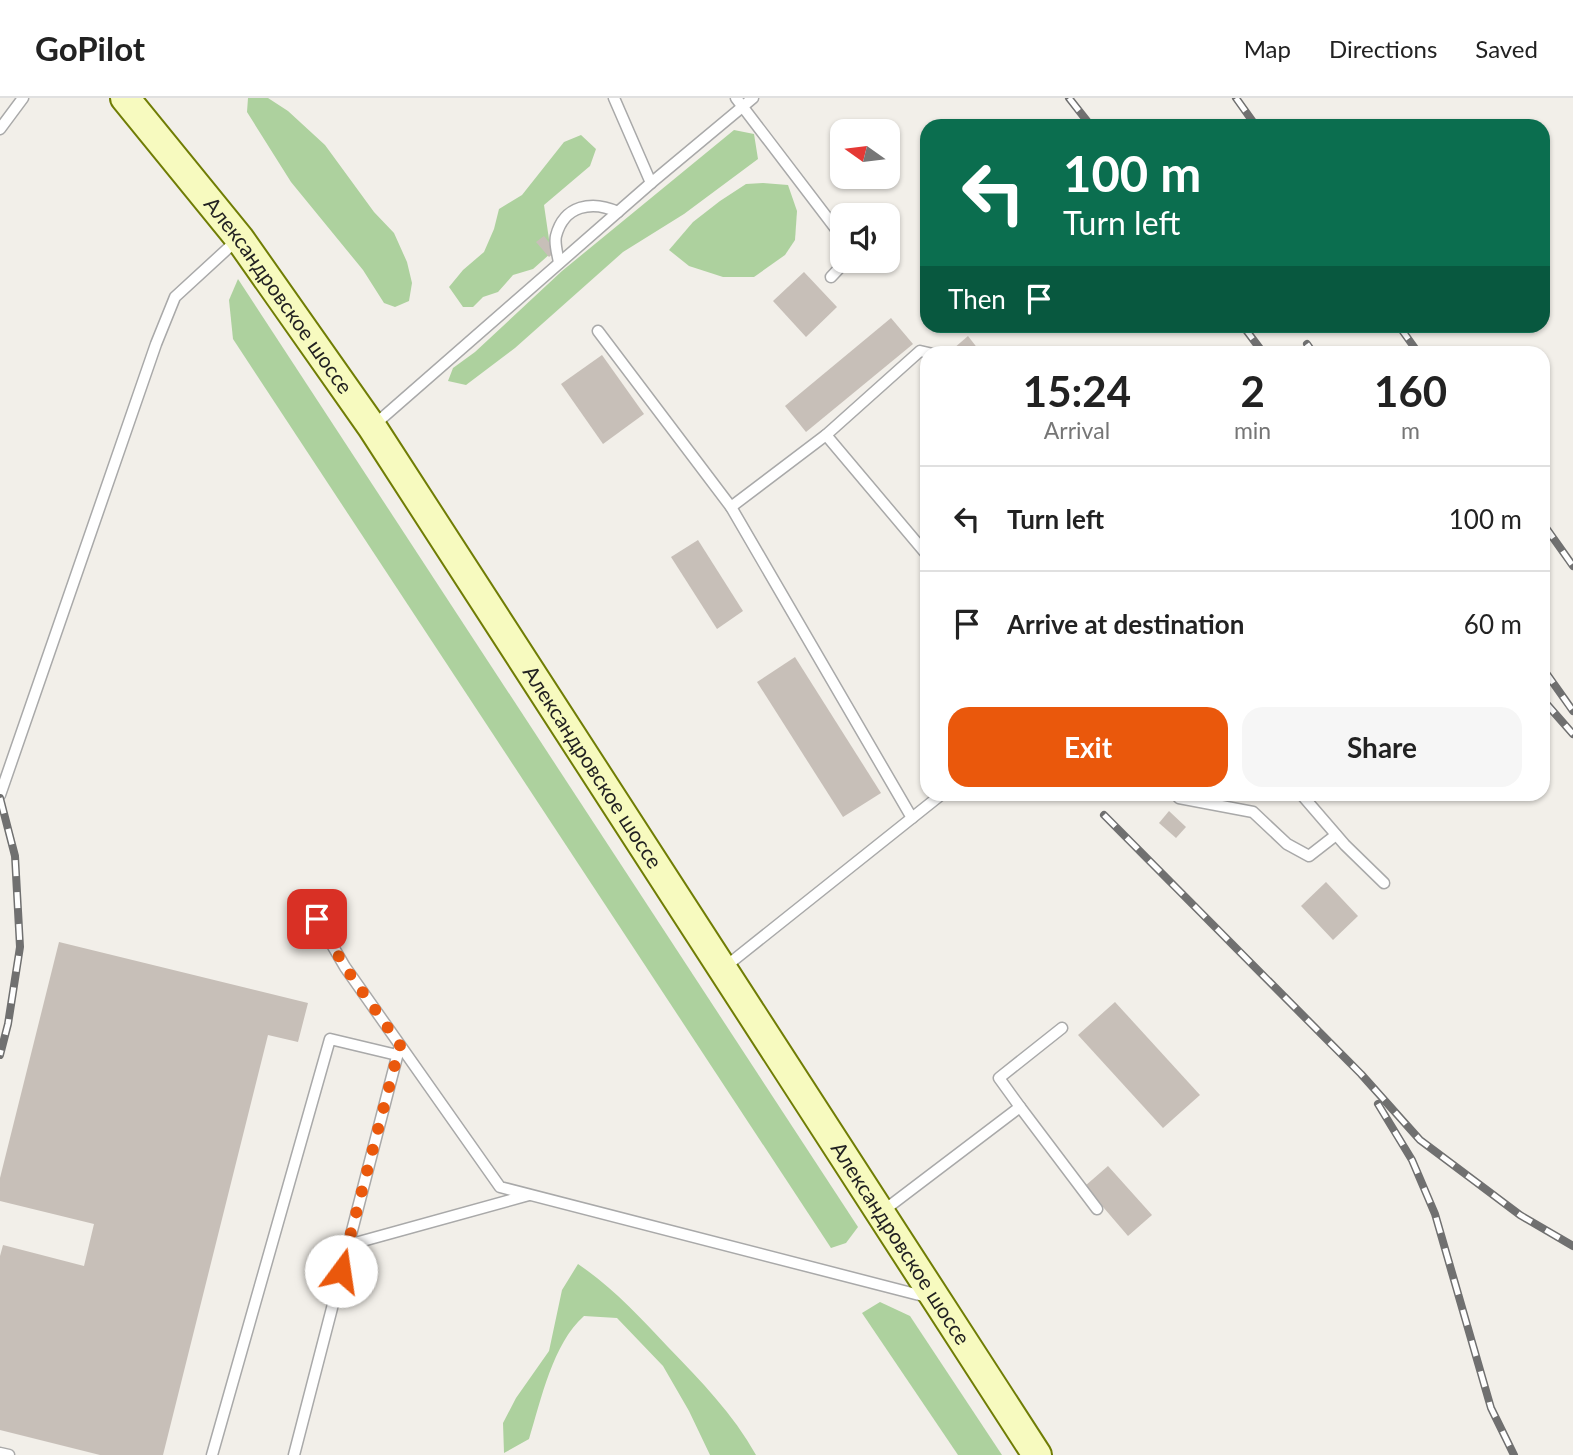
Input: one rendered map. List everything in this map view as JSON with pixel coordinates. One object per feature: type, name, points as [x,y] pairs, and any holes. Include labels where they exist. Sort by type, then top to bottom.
[{"type":"main road","name":"Александровское шоссе","points":[[125,98],[239,238],[372,427],[1037,1455]]},
{"type":"lane","points":[[0,129],[23,98]]},
{"type":"lane","points":[[614,98],[651,183]]},
{"type":"lane","points":[[736,98],[830,222]]},
{"type":"lane","points":[[372,427],[651,183],[753,98]]},
{"type":"lane","points":[[559,264],[555,238],[570,214],[584,205],[604,206],[618,212]]},
{"type":"lane","points":[[0,795],[156,344],[175,297],[239,238]]},
{"type":"lane","points":[[831,277],[835,273]]},
{"type":"lane","points":[[598,331],[731,507],[912,818]]},
{"type":"lane","points":[[731,507],[826,435],[920,351]]},
{"type":"lane","points":[[826,435],[920,547]]},
{"type":"lane","points":[[722,970],[933,801]]},
{"type":"lane","points":[[1196,801],[1253,812],[1287,844],[1309,856],[1336,835]]},
{"type":"lane","points":[[1307,801],[1336,835],[1384,883]]},
{"type":"lane","points":[[317,919],[399,1050],[500,1187],[934,1299]]},
{"type":"lane","points":[[1062,1028],[999,1078],[1097,1209]]},
{"type":"lane","points":[[212,1455],[330,1039],[399,1050]]},
{"type":"lane","points":[[294,1455],[399,1050]]},
{"type":"lane","points":[[879,1214],[1020,1107]]},
{"type":"lane","points":[[348,1245],[531,1194]]},
{"type":"lane","points":[[0,1453],[9,1455]]},
{"type":"green space","points":[[248,98],[268,98],[288,111],[325,145],[374,212],[394,233],[407,262],[412,283],[409,301],[395,307],[384,303],[363,270],[291,182],[247,112]]},
{"type":"green space","points":[[734,130],[754,134],[758,159],[684,214],[623,252],[515,348],[466,385],[448,381],[453,368],[475,352],[562,271]]},
{"type":"green space","points":[[581,135],[596,149],[590,166],[544,205],[551,253],[533,269],[513,275],[498,292],[483,297],[473,307],[463,307],[449,287],[463,270],[484,252],[499,209],[522,195],[564,142]]},
{"type":"green space","points":[[746,184],[788,185],[797,211],[795,240],[785,255],[754,277],[723,277],[689,266],[669,250],[693,222],[720,201]]},
{"type":"green space","points":[[238,279],[858,1227],[846,1243],[831,1248],[233,339],[229,300]]},
{"type":"green space","points":[[578,1264],[625,1303],[692,1372],[727,1412],[756,1455],[710,1455],[663,1366],[617,1318],[584,1316],[573,1327],[556,1356],[529,1439],[504,1453],[503,1423],[516,1398],[549,1351],[562,1290]]},
{"type":"green space","points":[[880,1302],[910,1316],[1002,1455],[958,1455],[862,1313]]},
{"type":"building","points":[[544,236],[556,251],[549,257],[536,242]]},
{"type":"building","points":[[804,272],[837,307],[806,337],[773,301]]},
{"type":"building","points":[[891,318],[913,344],[806,432],[785,406]]},
{"type":"building","points":[[968,336],[976,346],[956,346]]},
{"type":"building","points":[[602,355],[644,414],[603,444],[561,384]]},
{"type":"building","points":[[698,540],[743,611],[717,629],[671,557]]},
{"type":"building","points":[[795,657],[881,793],[843,817],[757,682]]},
{"type":"building","points":[[1169,811],[1186,827],[1176,838],[1159,823]]},
{"type":"building","points":[[1326,882],[1358,916],[1333,940],[1301,906]]},
{"type":"building","points":[[59,942],[308,1003],[298,1042],[268,1035],[163,1455],[100,1455],[0,1430],[0,1256],[3,1245],[84,1266],[94,1224],[0,1201],[0,1178]]},
{"type":"building","points":[[1115,1002],[1200,1095],[1163,1128],[1078,1035]]},
{"type":"building","points":[[1108,1166],[1152,1215],[1128,1236],[1085,1186]]},
{"type":"railway","points":[[1069,98],[1086,119]]},
{"type":"railway","points":[[1236,98],[1251,119]]},
{"type":"railway","points":[[1248,333],[1258,346]]},
{"type":"railway","points":[[1404,333],[1413,346]]},
{"type":"railway","points":[[1550,533],[1573,566]]},
{"type":"railway","points":[[1550,678],[1573,711]]},
{"type":"railway","points":[[1550,708],[1573,734]]},
{"type":"railway","points":[[0,798],[15,856],[20,947],[8,1024],[0,1055]]},
{"type":"railway","points":[[1104,815],[1361,1074],[1420,1140],[1520,1215],[1573,1246]]},
{"type":"railway","points":[[1378,1104],[1412,1160],[1435,1214],[1491,1408],[1514,1455]]},
{"type":"route","points":[[317,919],[345,967],[400,1045],[341,1271]]}]
